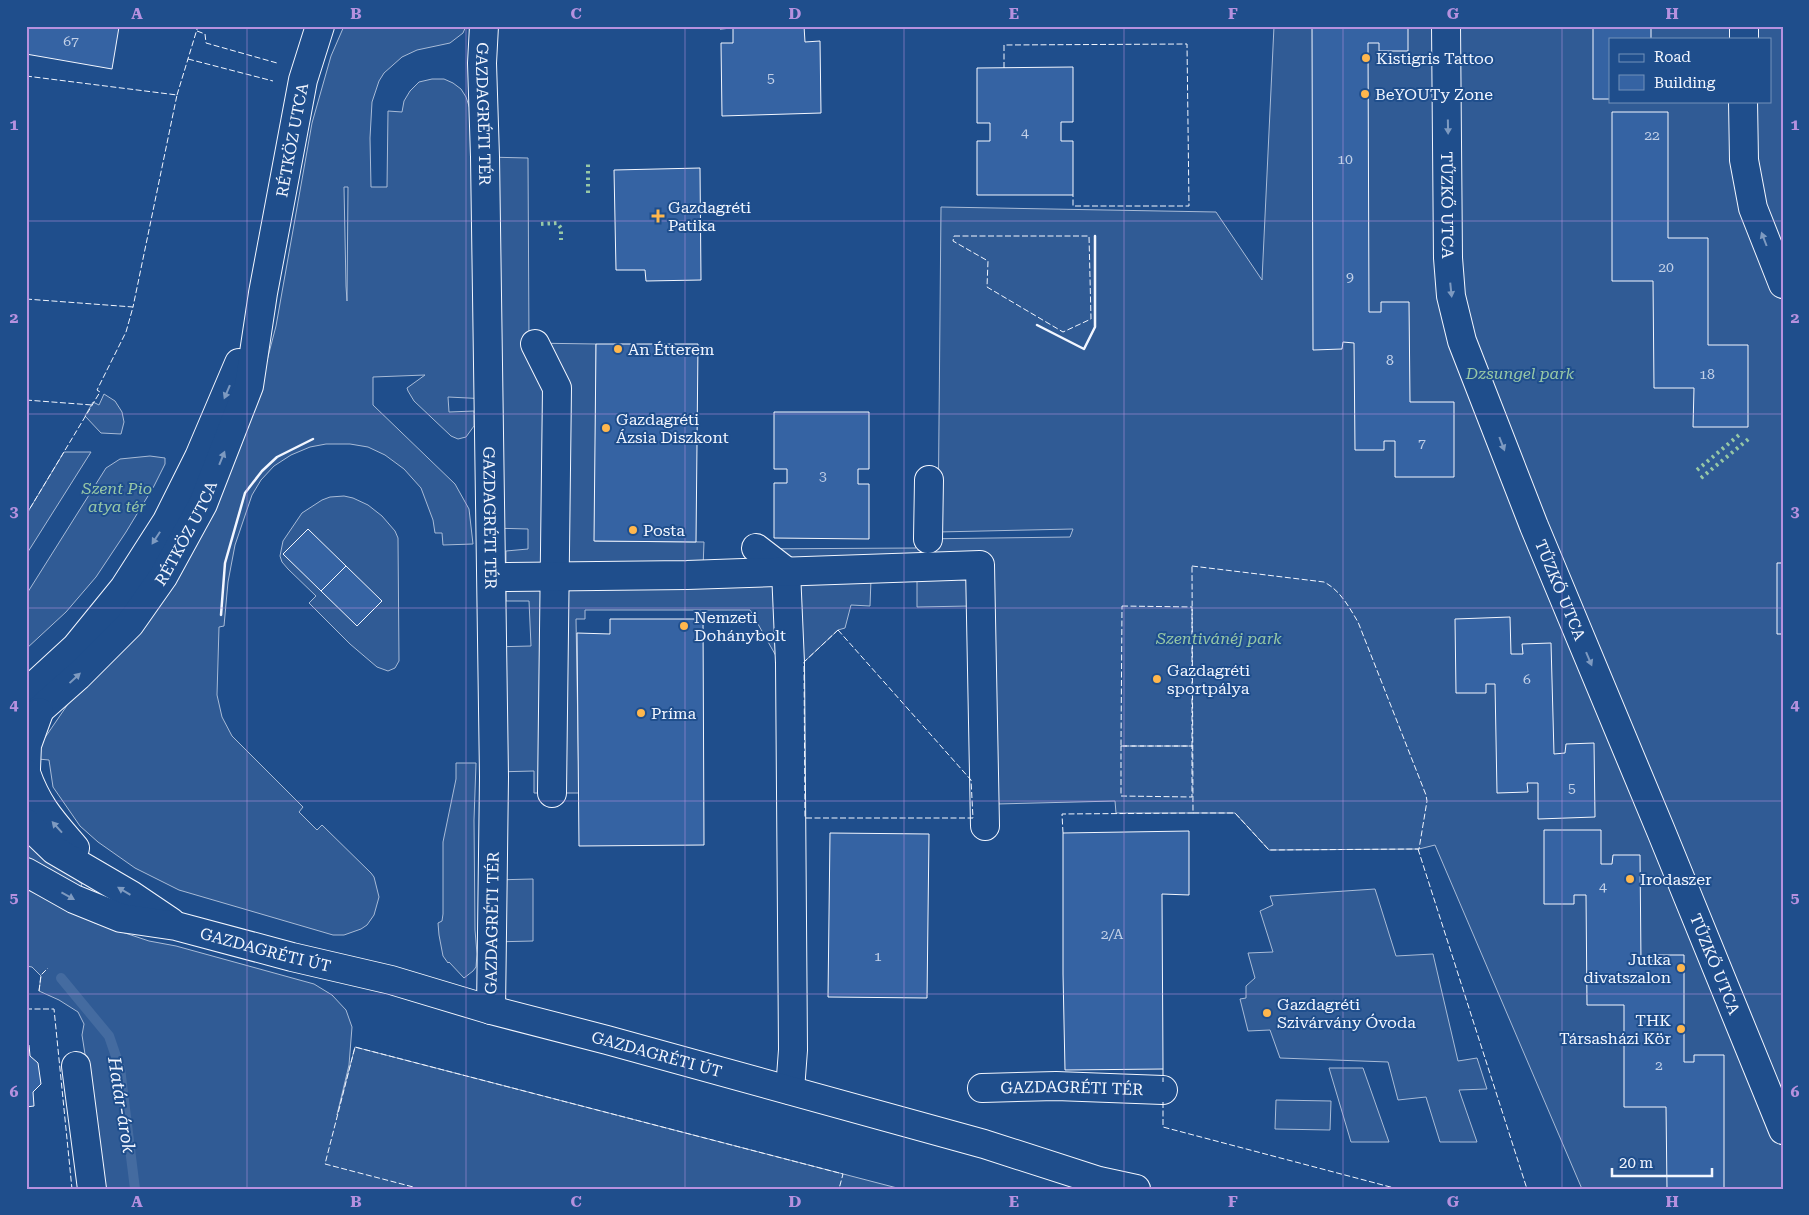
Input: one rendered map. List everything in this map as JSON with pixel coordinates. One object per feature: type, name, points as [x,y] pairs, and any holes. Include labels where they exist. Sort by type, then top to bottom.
[{"type":"street","name":"RÉTKÖZ UTCA","points":[[101,877],[47,816],[33,794],[26,771],[31,709],[78,676],[130,624],[167,570],[204,504],[249,386],[260,315],[303,80],[320,26]]},
{"type":"street","name":"GAZDAGRÉTI TÉR","points":[[484,26],[482,63],[486,157],[494,777],[491,1010]]},
{"type":"street","name":"TŰZKŐ UTCA","points":[[1446,26],[1448,258],[1451,296],[1462,341],[1534,526],[1662,831],[1783,1130]]},
{"type":"street","points":[[1743,102],[1744,160],[1753,208],[1783,284]]},
{"type":"street","points":[[535,344],[557,388],[552,793]]},
{"type":"street","points":[[928,539],[929,480]]},
{"type":"street","points":[[756,548],[786,571]]},
{"type":"street","points":[[507,577],[980,565],[985,826]]},
{"type":"street","points":[[786,571],[790,663],[792,1028],[790,1090]]},
{"type":"street","name":"GAZDAGRÉTI ÚT","points":[[26,823],[54,850],[131,895],[176,926]]},
{"type":"street","name":"GAZDAGRÉTI ÚT","points":[[26,872],[74,899],[122,918],[176,926],[292,957],[391,980],[491,1010],[984,1144],[1099,1181],[1136,1189]]},
{"type":"street","points":[[76,1066],[92,1189]]},
{"type":"street","name":"GAZDAGRÉTI TÉR","points":[[982,1088],[1056,1086],[1162,1090]]},
{"type":"shaded area","points":[[344,26],[466,26],[463,33],[450,43],[417,50],[402,57],[384,73],[379,81],[372,102],[370,138],[371,187],[387,187],[388,111],[402,112],[404,101],[419,82],[444,79],[461,89],[466,97],[486,157],[528,158],[529,343],[596,344],[595,541],[704,542],[703,568],[747,567],[747,549],[916,548],[917,539],[1070,537],[1073,529],[938,532],[941,207],[1216,212],[1262,280],[1274,26],[1783,26],[1783,1189],[1582,1189],[1435,845],[1419,849],[1269,850],[1235,813],[1116,813],[1115,801],[997,804],[970,606],[917,607],[917,580],[871,579],[870,606],[851,605],[845,628],[838,630],[804,662],[780,663],[750,610],[585,610],[585,619],[576,619],[579,793],[534,793],[534,771],[494,772],[491,647],[531,646],[529,601],[506,601],[506,551],[528,549],[528,529],[490,528],[488,399],[448,397],[449,412],[474,411],[474,426],[466,437],[458,439],[451,436],[414,401],[408,391],[407,388],[425,375],[373,377],[373,405],[455,484],[469,509],[473,544],[443,545],[442,533],[435,533],[433,520],[421,488],[404,469],[385,455],[368,447],[350,444],[326,444],[310,447],[291,455],[274,466],[261,480],[252,495],[235,545],[228,582],[224,626],[219,627],[217,695],[222,717],[232,736],[303,807],[299,812],[317,830],[322,825],[374,877],[379,897],[374,915],[367,925],[344,935],[333,935],[179,890],[135,868],[98,842],[80,826],[53,787],[49,760],[38,759],[42,742],[70,701],[264,372],[276,326],[312,123],[331,56]],"holes":[[[344,187],[348,187],[347,301]]]},
{"type":"shaded area","points":[[104,394],[115,401],[122,412],[124,422],[121,434],[101,433],[85,416],[93,402],[99,405]]},
{"type":"shaded area","points":[[64,452],[91,452],[26,555],[26,515]]},
{"type":"shaded area","name":"Szent Pio atya tér","points":[[150,456],[165,458],[165,464],[126,532],[96,577],[66,612],[26,649],[26,595],[106,468],[120,459]]},
{"type":"shaded area","points":[[344,496],[368,505],[382,516],[395,531],[398,538],[399,661],[395,668],[388,671],[377,667],[350,644],[309,603],[316,596],[288,569],[280,556],[283,541],[302,513],[322,500],[330,497]]},
{"type":"shaded area","points":[[456,763],[476,763],[474,820],[477,954],[476,967],[464,978],[443,956],[438,923],[442,921],[443,914],[443,842],[456,779]]},
{"type":"shaded area","points":[[26,839],[82,884],[80,889],[26,857]]},
{"type":"shaded area","points":[[533,879],[533,941],[492,942],[493,880]]},
{"type":"shaded area","points":[[26,889],[95,923],[149,941],[176,946],[314,984],[332,995],[346,1010],[352,1027],[349,1065],[337,1115],[355,1047],[901,1189],[106,1189],[82,1035],[84,1024],[78,1012],[59,1000],[39,991],[41,976],[32,967],[26,966]]},
{"type":"shaded area","points":[[1375,889],[1396,956],[1433,954],[1458,1061],[1477,1058],[1487,1089],[1459,1090],[1477,1142],[1440,1142],[1426,1097],[1398,1100],[1388,1062],[1280,1058],[1270,1030],[1248,1031],[1240,999],[1246,998],[1246,986],[1255,978],[1248,953],[1273,952],[1260,911],[1273,905],[1270,896]]},
{"type":"shaded area","points":[[1329,1068],[1363,1068],[1389,1142],[1351,1142]]},
{"type":"shaded area","points":[[1276,1100],[1331,1101],[1330,1130],[1275,1129]]},
{"type":"building","points":[[26,26],[119,27],[112,69],[26,54]]},
{"type":"building","points":[[720,26],[804,26],[805,42],[820,41],[821,113],[722,116],[721,43],[733,43],[733,28],[720,29]]},
{"type":"building","points":[[1312,26],[1408,26],[1408,51],[1379,51],[1379,43],[1368,43],[1369,312],[1381,312],[1381,302],[1409,302],[1410,402],[1454,402],[1454,477],[1395,477],[1395,441],[1384,441],[1384,450],[1355,450],[1354,343],[1343,342],[1342,349],[1313,350]]},
{"type":"building","points":[[1593,26],[1651,26],[1651,38],[1609,38],[1609,99],[1593,99]]},
{"type":"building","points":[[1073,67],[1073,122],[1061,122],[1061,141],[1073,141],[1073,195],[977,195],[977,141],[990,141],[990,123],[977,123],[977,68]]},
{"type":"building","points":[[1612,112],[1668,112],[1668,238],[1708,238],[1708,345],[1748,345],[1748,427],[1693,427],[1694,388],[1654,388],[1653,281],[1612,281]]},
{"type":"building","name":"Gazdagréti Patika","points":[[700,168],[701,280],[646,281],[645,270],[616,270],[614,170]]},
{"type":"building","points":[[596,344],[698,344],[696,542],[594,541]]},
{"type":"building","points":[[774,412],[869,412],[869,469],[858,469],[858,484],[869,484],[869,539],[774,538],[774,483],[787,483],[787,469],[774,469]]},
{"type":"building","points":[[308,529],[346,566],[321,591],[283,554]]},
{"type":"building","points":[[1777,563],[1783,563],[1783,634],[1777,634]]},
{"type":"building","points":[[346,566],[382,601],[357,626],[321,591]]},
{"type":"building","points":[[1510,617],[1511,654],[1523,654],[1522,644],[1551,643],[1554,754],[1565,753],[1566,744],[1594,743],[1595,817],[1538,819],[1538,783],[1527,783],[1528,792],[1497,793],[1495,684],[1486,684],[1486,693],[1456,693],[1455,619]]},
{"type":"building","name":"Príma","points":[[610,619],[703,619],[704,845],[579,846],[577,633],[610,634]]},
{"type":"building","points":[[1544,830],[1601,830],[1601,864],[1612,864],[1613,855],[1640,855],[1641,963],[1653,963],[1653,955],[1684,955],[1684,1062],[1694,1062],[1694,1055],[1724,1055],[1724,1189],[1667,1189],[1666,1107],[1624,1107],[1624,1005],[1587,1005],[1586,895],[1574,895],[1574,904],[1544,904]]},
{"type":"building","points":[[1189,831],[1189,895],[1162,894],[1163,1069],[1065,1070],[1063,833]]},
{"type":"building","points":[[830,833],[929,834],[927,998],[828,997]]},
{"type":"building","points":[[26,1045],[29,1045],[30,1056],[38,1063],[41,1084],[33,1092],[34,1106],[26,1107]]},
{"type":"waterway","name":"Határ-árok","points":[[61,978],[109,1036],[120,1068],[135,1189]]},
{"type":"hedge","points":[[588,162],[588,193]]},
{"type":"hedge","points":[[541,224],[557,223],[561,228],[561,240]]},
{"type":"hedge","points":[[1697,470],[1739,435]]},
{"type":"hedge","points":[[1701,478],[1751,437]]},
{"type":"fence","points":[[177,95],[198,26]]},
{"type":"fence","points":[[197,31],[205,34],[206,43],[277,63]]},
{"type":"fence","points":[[1004,68],[1004,45],[1187,44],[1189,206],[1073,206],[1073,195]]},
{"type":"fence","points":[[188,59],[273,81]]},
{"type":"fence","points":[[26,76],[177,95],[133,307]]},
{"type":"fence","points":[[954,236],[1089,236],[1091,319],[1063,332],[987,287],[988,261],[953,241],[954,236]]},
{"type":"fence","points":[[26,299],[133,307],[126,332],[97,390],[100,392],[26,515]]},
{"type":"fence","points":[[26,400],[92,405]]},
{"type":"fence","points":[[1192,566],[1324,582],[1330,585],[1344,599],[1358,622],[1426,795],[1427,801],[1419,849],[1269,850],[1235,813],[1193,813],[1192,566]]},
{"type":"fence","points":[[1122,606],[1192,607],[1192,746],[1121,746],[1122,606]]},
{"type":"fence","points":[[838,630],[971,780],[973,818],[805,818],[804,662],[838,630]]},
{"type":"fence","points":[[1121,746],[1192,746],[1192,797],[1121,796],[1121,746]]},
{"type":"fence","points":[[1063,833],[1062,814],[1194,813]]},
{"type":"fence","points":[[1418,849],[1527,1189]]},
{"type":"fence","points":[[39,991],[41,975],[48,968]]},
{"type":"fence","points":[[26,1009],[54,1009],[72,1189]]},
{"type":"fence","points":[[421,1189],[325,1164],[355,1047],[843,1174],[839,1189]]},
{"type":"fence","points":[[1163,1069],[1163,1082]]},
{"type":"fence","points":[[1163,1102],[1163,1127],[1398,1189]]},
{"type":"wall","points":[[1037,325],[1084,349],[1095,327],[1095,236]]},
{"type":"wall","points":[[221,615],[225,563],[245,493],[262,471],[277,457],[313,439]]},
{"type":"place","name":"Kistigris Tattoo","points":[[1366,58]]},
{"type":"place","name":"BeYOUTy Zone","points":[[1365,94]]},
{"type":"place","name":"Gazdagréti Patika","points":[[658,216]]},
{"type":"place","name":"An Étterem","points":[[618,349]]},
{"type":"place","name":"Gazdagréti Ázsia Diszkont","points":[[606,428]]},
{"type":"place","name":"Posta","points":[[633,530]]},
{"type":"place","name":"Nemzeti Dohánybolt","points":[[684,626]]},
{"type":"place","name":"Gazdagréti sportpálya","points":[[1157,679]]},
{"type":"place","name":"Príma","points":[[641,713]]},
{"type":"place","name":"Irodaszer","points":[[1630,879]]},
{"type":"place","name":"Jutka divatszalon","points":[[1681,968]]},
{"type":"place","name":"Gazdagréti Szivárvány Óvoda","points":[[1267,1013]]},
{"type":"place","name":"THK Társasházi Kör","points":[[1681,1029]]},
{"type":"park label","name":"Dzsungel park","points":[[1520,373]]},
{"type":"park label","name":"Szentivánéj park","points":[[1219,638]]}]
